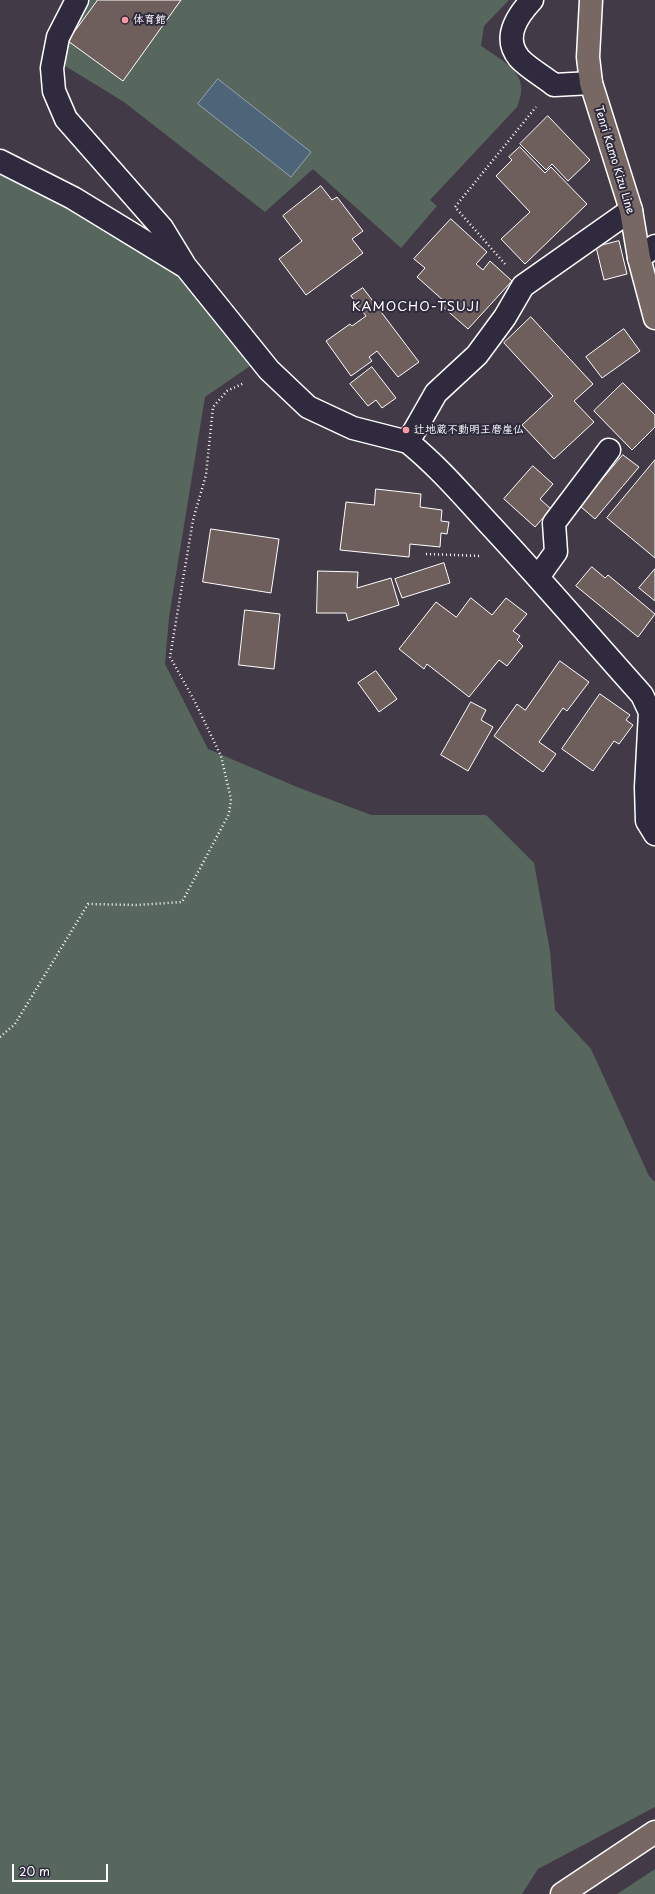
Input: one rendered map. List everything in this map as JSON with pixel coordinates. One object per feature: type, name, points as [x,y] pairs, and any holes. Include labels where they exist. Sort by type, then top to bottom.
[{"type":"main road","name":"Tenri Kamo Kizu Line","points":[[591,0],[588,57],[591,83],[631,210],[647,252],[655,318]]},
{"type":"main road","points":[[562,1894],[655,1832]]},
{"type":"street","points":[[78,0],[58,37],[52,68],[54,90],[66,119],[162,228],[186,267],[269,370],[308,407],[353,428],[408,442],[420,452],[457,489],[538,577],[642,695],[650,712],[646,787],[647,821],[655,834]]},
{"type":"street","points":[[532,0],[516,19],[512,38],[514,48],[519,58],[554,85],[591,83]]},
{"type":"street","points":[[0,160],[73,198],[186,267]]},
{"type":"street","points":[[408,442],[436,393],[477,355],[505,317],[523,286],[631,210]]},
{"type":"street","points":[[538,577],[556,552],[554,523],[609,450]]},
{"type":"path","points":[[523,286],[455,207],[554,85]]},
{"type":"path","points":[[0,1037],[15,1024],[88,904],[136,905],[182,902],[229,814],[231,799],[221,756],[194,700],[170,657],[193,520],[206,475],[213,407],[227,392]]},
{"type":"path","points":[[426,554],[497,557],[513,550]]},
{"type":"green space","points":[[84,0],[509,0],[484,26],[481,46],[514,70],[519,77],[521,95],[517,107],[430,200],[437,206],[401,248],[313,169],[265,212],[124,102],[57,61]]},
{"type":"green space","points":[[0,174],[67,209],[178,276],[250,366],[205,397],[169,617],[165,664],[208,749],[297,787],[371,815],[486,815],[534,863],[550,951],[555,1010],[591,1049],[649,1176],[655,1182],[655,1807],[538,1869],[522,1894],[0,1894]]},
{"type":"green space","points":[[655,1869],[655,1894],[617,1894]]},
{"type":"water","points":[[218,79],[311,152],[291,177],[198,104]]},
{"type":"building","name":"体育館","points":[[98,0],[181,0],[123,81],[68,41]]},
{"type":"building","points":[[548,116],[590,160],[568,181],[552,164],[546,170],[520,144]]},
{"type":"building","points":[[520,147],[545,173],[551,167],[587,204],[525,264],[501,239],[530,212],[496,176],[512,160],[509,157]]},
{"type":"building","points":[[321,186],[332,200],[337,197],[363,231],[352,239],[363,253],[306,295],[279,259],[302,241],[283,216]]},
{"type":"building","points":[[451,219],[487,252],[476,264],[483,270],[490,261],[512,281],[468,329],[442,306],[445,302],[417,277],[425,268],[414,259]]},
{"type":"building","points":[[619,241],[627,274],[604,280],[596,247]]},
{"type":"building","points":[[363,288],[419,362],[398,377],[377,351],[369,357],[372,361],[351,376],[326,341],[350,324],[352,326],[366,316],[351,296]]},
{"type":"building","points":[[531,317],[593,384],[574,401],[594,422],[554,459],[522,425],[553,396],[504,343]]},
{"type":"building","points":[[624,329],[640,351],[602,378],[586,357]]},
{"type":"building","points":[[372,367],[396,398],[382,408],[376,400],[368,406],[350,384]]},
{"type":"building","points":[[623,383],[655,415],[655,427],[632,450],[594,411]]},
{"type":"building","points":[[623,455],[639,467],[595,519],[580,506]]},
{"type":"building","points":[[655,460],[655,558],[607,518]]},
{"type":"building","points":[[533,466],[553,484],[540,499],[551,509],[535,527],[504,499]]},
{"type":"building","points":[[376,489],[421,494],[420,507],[442,510],[441,521],[449,522],[447,534],[441,533],[440,547],[410,544],[409,557],[340,550],[346,502],[374,505]]},
{"type":"building","points":[[211,529],[279,539],[271,593],[203,582]]},
{"type":"building","points":[[444,563],[450,583],[402,598],[395,579]]},
{"type":"building","points":[[592,567],[605,578],[608,575],[655,614],[638,637],[576,586]]},
{"type":"building","points":[[655,569],[655,601],[639,588]]},
{"type":"building","points":[[318,571],[358,572],[357,588],[391,578],[399,605],[348,621],[346,613],[317,613]]},
{"type":"building","points":[[471,598],[492,615],[506,598],[527,614],[513,631],[520,636],[517,640],[523,646],[507,666],[499,660],[469,697],[427,664],[424,669],[399,649],[436,602],[456,617]]},
{"type":"building","points":[[245,610],[280,614],[274,669],[239,665]]},
{"type":"building","points":[[560,661],[589,682],[567,711],[563,708],[539,742],[556,754],[543,772],[494,736],[517,704],[525,710]]},
{"type":"building","points":[[376,671],[397,699],[379,712],[358,683]]},
{"type":"building","points":[[600,694],[630,715],[626,720],[633,725],[619,744],[614,741],[593,771],[562,749]]},
{"type":"building","points":[[471,702],[486,710],[481,720],[493,727],[468,771],[441,755]]},
{"type":"place","name":"体育館","points":[[125,20]]},
{"type":"place","name":"辻地蔵不動明王磨崖仏","points":[[406,430]]},
{"type":"district","name":"KAMOCHO-TSUJI","points":[[416,307]]}]
